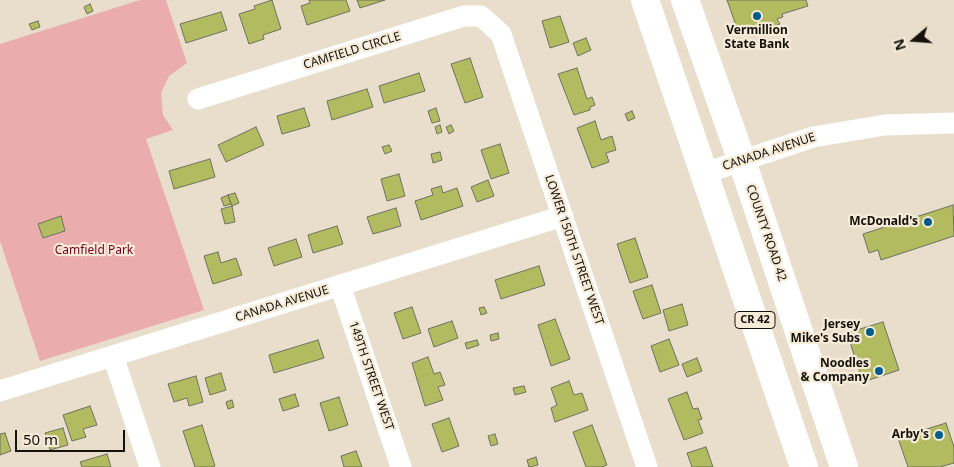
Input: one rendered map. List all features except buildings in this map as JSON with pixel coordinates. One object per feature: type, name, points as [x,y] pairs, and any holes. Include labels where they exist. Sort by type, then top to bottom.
[{"type":"highway","name":"CR 42","points":[[645,0],[804,467]]},
{"type":"highway","name":"COUNTY ROAD 42","points":[[685,0],[742,161],[844,467]]},
{"type":"highway","points":[[749,304],[765,336],[810,467]]},
{"type":"street","name":"CAMFIELD CIRCLE","points":[[198,99],[464,16],[482,16],[501,34]]},
{"type":"street","name":"LOWER 150TH STREET WEST","points":[[501,34],[647,467]]},
{"type":"street","name":"CANADA AVENUE","points":[[705,173],[813,137],[885,125],[954,123]]},
{"type":"street","name":"CANADA AVENUE","points":[[0,391],[563,216]]},
{"type":"street","name":"149TH STREET WEST","points":[[340,285],[401,467]]},
{"type":"street","points":[[113,356],[150,467]]},
{"type":"green space","name":"Camfield Park","points":[[140,0],[166,0],[187,63],[169,76],[161,93],[163,115],[173,130],[146,139],[204,310],[40,361],[0,241],[0,44]]},
{"type":"place","name":"Vermillion State Bank","points":[[757,16]]},
{"type":"place","name":"McDonald's","points":[[928,222]]},
{"type":"place","name":"Jersey Mike's Subs","points":[[870,332]]},
{"type":"place","name":"Noodles & Company","points":[[879,371]]},
{"type":"place","name":"Arby's","points":[[939,435]]}]
